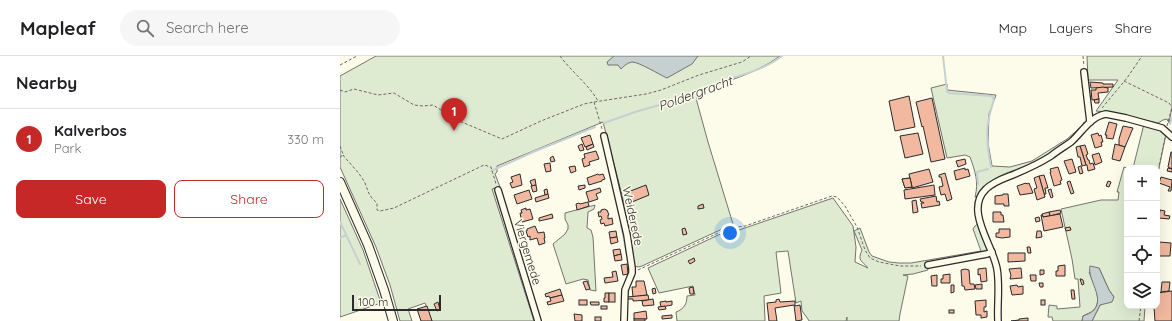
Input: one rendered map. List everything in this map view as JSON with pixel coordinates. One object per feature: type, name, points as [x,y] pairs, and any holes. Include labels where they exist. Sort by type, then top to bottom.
[{"type":"main road","points":[[340,182],[368,245],[382,283],[393,321]]},
{"type":"street","points":[[1084,72],[1090,122]]},
{"type":"street","points":[[998,321],[997,268],[979,219],[977,204],[985,189],[994,183],[1050,157],[1072,140],[1096,117],[1103,114],[1143,122],[1162,128],[1172,137]]},
{"type":"street","name":"Weiderede","points":[[604,136],[632,268],[632,273],[626,290],[624,321]]},
{"type":"street","name":"Viergemede","points":[[498,190],[538,321]]},
{"type":"street","points":[[928,265],[992,252]]},
{"type":"path","points":[[340,65],[357,56]]},
{"type":"path","points":[[560,56],[568,67],[593,93],[598,101]]},
{"type":"path","points":[[340,90],[345,92],[354,89],[378,95],[394,93],[414,105],[433,105],[457,120],[502,139],[584,104],[646,94],[661,90],[699,75],[742,62],[751,56]]},
{"type":"path","points":[[1083,56],[1084,72]]},
{"type":"path","points":[[1096,117],[1142,56]]},
{"type":"path","points":[[1124,81],[1169,103],[1172,107],[1159,165]]},
{"type":"path","points":[[594,102],[604,136]]},
{"type":"path","points":[[340,146],[344,154],[340,158]]},
{"type":"path","points":[[342,155],[366,184],[371,198],[377,203],[378,210],[380,211],[394,208],[484,165],[491,167],[498,190]]},
{"type":"path","points":[[632,273],[729,228],[746,226],[832,196],[837,197],[845,206],[858,226],[865,250],[870,258],[879,262],[900,266],[916,267],[928,265]]},
{"type":"path","points":[[1139,321],[1141,309]]},
{"type":"green space","points":[[376,56],[780,56],[750,73],[696,92],[697,102],[708,142],[733,224],[642,266],[634,266],[633,253],[623,207],[624,204],[603,122],[497,166],[497,172],[495,174],[500,187],[492,189],[534,321],[432,321],[425,303],[408,309],[412,321],[400,321],[390,285],[376,247],[340,167],[340,76]]},
{"type":"green space","points":[[1087,56],[1172,56],[1172,107],[1169,123],[1167,119],[1158,123],[1116,113],[1096,111],[1118,80],[1088,80]]},
{"type":"green space","points":[[947,84],[947,90],[996,95],[989,114],[988,143],[992,166],[1010,167],[1032,161],[1067,139],[1082,126],[1084,122],[1086,123],[1071,139],[1053,153],[1031,164],[997,177],[983,189],[977,197],[975,197],[975,172],[970,157],[965,155],[947,158],[931,88]]},
{"type":"green space","points":[[1144,124],[1156,128],[1166,134],[1160,165],[1134,165]]},
{"type":"green space","points":[[1124,167],[1124,309],[1145,309],[1144,321],[1092,321],[1100,305],[1114,297],[1109,290],[1099,268],[1089,272],[1095,286],[1098,301],[1094,310],[1083,316],[1082,321],[1053,321],[1052,317],[1048,317],[1049,305],[1057,306],[1057,309],[1080,307],[1078,279],[1075,279],[1061,209],[1101,200],[1118,200],[1119,192],[1117,192]]},
{"type":"green space","points":[[833,198],[853,226],[856,247],[855,262],[868,268],[860,259],[862,250],[854,231],[860,228],[872,256],[889,262],[911,263],[981,251],[973,229],[979,223],[989,250],[927,264],[928,270],[903,275],[908,276],[899,321],[847,321],[847,317],[846,321],[809,321],[802,311],[801,301],[796,303],[788,251],[776,252],[781,293],[764,296],[765,321],[677,321],[676,312],[684,306],[687,296],[695,295],[693,286],[659,293],[648,268],[729,230],[736,231]]},
{"type":"green space","points":[[340,199],[363,250],[381,303],[340,317]]},
{"type":"green space","points":[[595,205],[594,209],[588,212],[587,228],[591,230],[593,237],[596,291],[590,290],[588,280],[583,279],[566,284],[553,244],[565,234],[568,229],[565,213]]},
{"type":"shaded area","points":[[614,56],[698,56],[692,64],[667,78],[644,66],[632,62],[621,69],[618,65],[608,65],[607,62]]},
{"type":"shaded area","points":[[1090,266],[1099,268],[1109,290],[1114,297],[1112,302],[1100,305],[1092,321],[1082,321],[1083,316],[1094,310],[1098,300],[1091,277]]},
{"type":"building","points":[[1090,82],[1113,84],[1113,87],[1091,88]]},
{"type":"building","points":[[1096,88],[1108,88],[1108,92],[1098,93],[1099,99],[1092,100],[1091,90],[1096,90]]},
{"type":"building","points":[[909,96],[915,127],[895,131],[889,101]]},
{"type":"building","points":[[932,98],[945,159],[931,162],[916,102]]},
{"type":"building","points":[[1099,99],[1099,103],[1095,103],[1094,100]]},
{"type":"building","points":[[1109,122],[1117,124],[1113,139],[1106,138],[1107,135],[1105,135]]},
{"type":"building","points":[[1123,126],[1133,128],[1125,147],[1119,145],[1119,139]]},
{"type":"building","points":[[918,133],[923,154],[905,158],[900,136]]},
{"type":"building","points":[[1098,133],[1099,136],[1101,135],[1103,142],[1101,142],[1102,146],[1095,148],[1091,135]]},
{"type":"building","points":[[590,135],[593,144],[585,147],[581,138]]},
{"type":"building","points":[[582,144],[584,150],[580,151],[578,146]]},
{"type":"building","points":[[593,144],[594,147],[587,150],[586,147]]},
{"type":"building","points":[[1115,144],[1125,147],[1120,161],[1112,159]]},
{"type":"building","points":[[1085,145],[1088,160],[1090,164],[1093,163],[1095,169],[1088,171],[1080,146]]},
{"type":"building","points":[[1080,146],[1086,165],[1082,166],[1076,147]]},
{"type":"building","points":[[596,151],[599,159],[589,162],[590,165],[584,167],[582,159],[585,158],[584,154]]},
{"type":"building","points":[[1172,152],[1172,169],[1168,167]]},
{"type":"building","points":[[1099,153],[1102,162],[1095,165],[1092,155]]},
{"type":"building","points":[[553,156],[555,161],[551,162],[550,158]]},
{"type":"building","points":[[965,159],[966,164],[958,167],[956,161]]},
{"type":"building","points":[[1072,159],[1076,172],[1069,174],[1064,161]]},
{"type":"building","points":[[550,163],[551,171],[546,172],[544,164]]},
{"type":"building","points":[[575,166],[576,171],[571,173],[569,167]]},
{"type":"building","points":[[1081,166],[1083,173],[1080,174],[1078,167]]},
{"type":"building","points":[[1058,167],[1062,180],[1060,181],[1061,184],[1054,186],[1050,169]]},
{"type":"building","points":[[965,168],[965,170],[968,169],[970,176],[956,180],[954,171]]},
{"type":"building","points":[[1168,168],[1172,169],[1172,172],[1167,171]]},
{"type":"building","points":[[929,169],[933,182],[912,188],[909,174]]},
{"type":"building","points":[[945,173],[952,199],[947,201],[945,194],[941,195],[939,187],[943,186],[939,175]]},
{"type":"building","points":[[520,174],[522,185],[512,188],[510,183],[513,182],[511,177]]},
{"type":"building","points":[[598,174],[603,174],[605,179],[589,185],[587,178]]},
{"type":"building","points":[[1044,175],[1048,188],[1045,188],[1046,194],[1044,194],[1039,176]]},
{"type":"building","points":[[1039,176],[1045,197],[1037,200],[1034,189],[1037,188],[1034,178]]},
{"type":"building","points":[[1161,177],[1172,180],[1171,191],[1168,191],[1170,187],[1160,183]]},
{"type":"building","points":[[910,178],[912,187],[905,188],[902,179]]},
{"type":"building","points":[[910,178],[912,187],[905,188],[902,179]]},
{"type":"building","points":[[535,179],[536,185],[532,186],[530,181]]},
{"type":"building","points":[[1070,181],[1074,193],[1071,194],[1067,182]]},
{"type":"building","points":[[1108,181],[1111,182],[1109,187],[1106,186]]},
{"type":"building","points":[[1029,183],[1033,193],[1020,195],[1017,186]]},
{"type":"building","points":[[536,185],[537,191],[533,192],[531,186]]},
{"type":"building","points":[[585,185],[585,188],[579,190],[578,186]]},
{"type":"building","points":[[646,185],[649,195],[632,202],[628,192]]},
{"type":"building","points":[[934,185],[935,195],[905,199],[904,190]]},
{"type":"building","points":[[600,188],[601,192],[596,194],[598,199],[589,202],[586,192]]},
{"type":"building","points":[[547,189],[548,194],[545,195],[544,190]]},
{"type":"building","points":[[1051,189],[1053,197],[1051,198],[1048,190]]},
{"type":"building","points":[[529,190],[532,199],[517,204],[514,195]]},
{"type":"building","points":[[548,194],[549,198],[536,202],[535,198]]},
{"type":"building","points":[[1008,194],[1009,206],[1004,206],[1004,204],[995,204],[995,196]]},
{"type":"building","points":[[936,196],[937,202],[939,201],[940,205],[922,208],[921,203],[924,203],[921,202],[920,199]]},
{"type":"building","points":[[916,200],[918,212],[913,213],[912,201]]},
{"type":"building","points":[[588,202],[589,206],[577,210],[576,204]]},
{"type":"building","points":[[703,204],[704,208],[698,209],[698,206]]},
{"type":"building","points":[[526,208],[526,210],[530,209],[533,219],[522,222],[520,213],[522,213],[521,210]]},
{"type":"building","points":[[605,209],[609,215],[608,219],[612,218],[613,224],[605,226],[604,223],[601,224],[600,220],[602,219],[601,216],[599,217],[598,212]]},
{"type":"building","points":[[1060,210],[1061,213],[1050,216],[1049,212]]},
{"type":"building","points":[[1160,210],[1165,211],[1164,215],[1170,216],[1169,219],[1160,218]]},
{"type":"building","points":[[993,212],[1001,212],[1004,222],[993,222]]},
{"type":"building","points":[[1049,212],[1050,216],[1043,217],[1042,214]]},
{"type":"building","points":[[552,214],[553,218],[539,221],[539,218]]},
{"type":"building","points":[[1060,214],[1063,227],[1044,231],[1041,215],[1043,217]]},
{"type":"building","points":[[1039,217],[1040,221],[1036,222],[1035,218]]},
{"type":"building","points":[[535,226],[538,233],[544,232],[545,243],[539,245],[537,238],[530,240],[530,236],[528,237],[526,231],[527,229]]},
{"type":"building","points":[[1070,227],[1071,230],[1066,231],[1065,228]]},
{"type":"building","points":[[685,228],[687,234],[683,235],[682,229]]},
{"type":"building","points":[[999,229],[1010,229],[1010,237],[996,237],[996,233],[999,233]]},
{"type":"building","points":[[616,231],[617,237],[610,238],[609,232]]},
{"type":"building","points":[[1037,231],[1041,231],[1042,237],[1036,238]]},
{"type":"building","points":[[617,237],[618,242],[611,244],[610,238]]},
{"type":"building","points":[[1160,242],[1171,243],[1170,256],[1160,256]]},
{"type":"building","points":[[1027,247],[1030,247],[1031,253],[1028,253]]},
{"type":"building","points":[[620,249],[621,254],[614,256],[613,250]]},
{"type":"building","points":[[1008,253],[1025,253],[1025,261],[1008,262]]},
{"type":"building","points":[[621,254],[622,260],[615,261],[614,256]]},
{"type":"building","points":[[694,258],[695,261],[690,264],[688,261]]},
{"type":"building","points":[[627,264],[628,274],[623,275],[621,265]]},
{"type":"building","points":[[1065,265],[1065,276],[1056,276],[1058,266]]},
{"type":"building","points":[[986,268],[987,281],[981,282],[980,274],[978,275],[978,269]]},
{"type":"building","points":[[1021,268],[1022,278],[1010,279],[1011,275],[1009,269]]},
{"type":"building","points":[[961,270],[969,270],[970,284],[974,284],[975,289],[965,290],[964,286],[962,286]]},
{"type":"building","points":[[1040,270],[1044,270],[1044,274],[1040,275]]},
{"type":"building","points":[[616,271],[618,281],[605,283],[604,278],[613,277],[612,272]]},
{"type":"building","points":[[950,274],[950,283],[941,283],[943,275]]},
{"type":"building","points":[[937,275],[937,286],[932,286],[931,276]]},
{"type":"building","points":[[1030,275],[1036,275],[1036,281],[1031,281]]},
{"type":"building","points":[[1080,279],[1083,280],[1084,284],[1082,285]]},
{"type":"building","points":[[587,281],[590,289],[586,290],[583,282]]},
{"type":"building","points":[[636,281],[644,281],[647,295],[633,297],[632,287],[636,287]]},
{"type":"building","points":[[1162,282],[1170,282],[1169,291],[1161,292]]},
{"type":"building","points":[[1039,283],[1043,283],[1043,287],[1040,287]]},
{"type":"building","points":[[982,284],[982,289],[976,289],[975,285]]},
{"type":"building","points":[[951,285],[954,285],[954,292],[951,293]]},
{"type":"building","points":[[1017,285],[1018,287],[1023,286],[1023,294],[1012,295],[1010,286]]},
{"type":"building","points":[[693,287],[694,294],[690,294],[689,288]]},
{"type":"building","points":[[655,288],[656,293],[653,294],[652,289]]},
{"type":"building","points":[[560,289],[562,295],[550,298],[549,296],[546,297],[545,294]]},
{"type":"building","points":[[1071,290],[1074,290],[1075,299],[1072,299]]},
{"type":"building","points":[[1172,291],[1172,321],[1155,321],[1154,309],[1160,309],[1160,293]]},
{"type":"building","points":[[605,293],[609,293],[609,302],[604,302]]},
{"type":"building","points":[[609,293],[615,293],[615,302],[609,302]]},
{"type":"building","points":[[562,295],[564,301],[548,305],[547,302],[551,301],[550,298]]},
{"type":"building","points":[[648,295],[649,300],[633,301],[633,299],[627,299],[627,297]]},
{"type":"building","points":[[653,299],[654,305],[643,306],[642,301]]},
{"type":"building","points":[[779,299],[780,302],[795,301],[795,306],[800,305],[802,320],[796,321],[794,305],[775,308],[777,321],[769,321],[767,303],[776,302],[776,300]]},
{"type":"building","points":[[579,300],[587,300],[587,305],[579,305]]},
{"type":"building","points":[[986,300],[984,312],[987,311],[987,317],[981,318],[981,315],[976,315],[975,301]]},
{"type":"building","points":[[1041,300],[1045,300],[1045,305],[1041,305]]},
{"type":"building","points":[[672,301],[672,305],[661,307],[660,302]]},
{"type":"building","points":[[438,302],[440,310],[437,311],[434,304]]},
{"type":"building","points":[[590,302],[599,302],[599,305],[591,305]]},
{"type":"building","points":[[427,306],[432,321],[421,321],[417,309]]},
{"type":"building","points":[[601,306],[607,306],[607,309],[601,309]]},
{"type":"building","points":[[665,306],[666,309],[659,310],[658,307]]},
{"type":"building","points":[[949,310],[954,310],[954,313],[949,313]]},
{"type":"building","points":[[646,311],[647,319],[634,319],[634,313]]},
{"type":"building","points":[[574,314],[582,315],[582,321],[575,321]]},
{"type":"building","points":[[672,315],[672,318],[662,319],[662,316]]},
{"type":"building","points":[[595,317],[601,317],[601,321],[595,321]]},
{"type":"building","points":[[1028,318],[1028,321],[1011,321],[1019,319]]},
{"type":"building","points":[[634,319],[645,319],[645,321],[634,321]]},
{"type":"waterway","name":"Poldergracht","points":[[604,123],[635,112],[691,96],[713,85],[760,68],[782,56]]},
{"type":"waterway","points":[[943,56],[947,91],[949,93],[992,96],[994,100],[987,130],[991,167]]},
{"type":"waterway","points":[[1170,124],[1172,117]]},
{"type":"waterway","name":"Poldergracht","points":[[491,171],[595,127]]},
{"type":"waterway","points":[[978,184],[977,172],[988,169]]},
{"type":"waterway","points":[[340,222],[360,264]]},
{"type":"waterway","points":[[621,225],[629,268]]},
{"type":"waterway","points":[[340,238],[346,235]]},
{"type":"place","name":"Kalverbos","points":[[454,131]]}]
